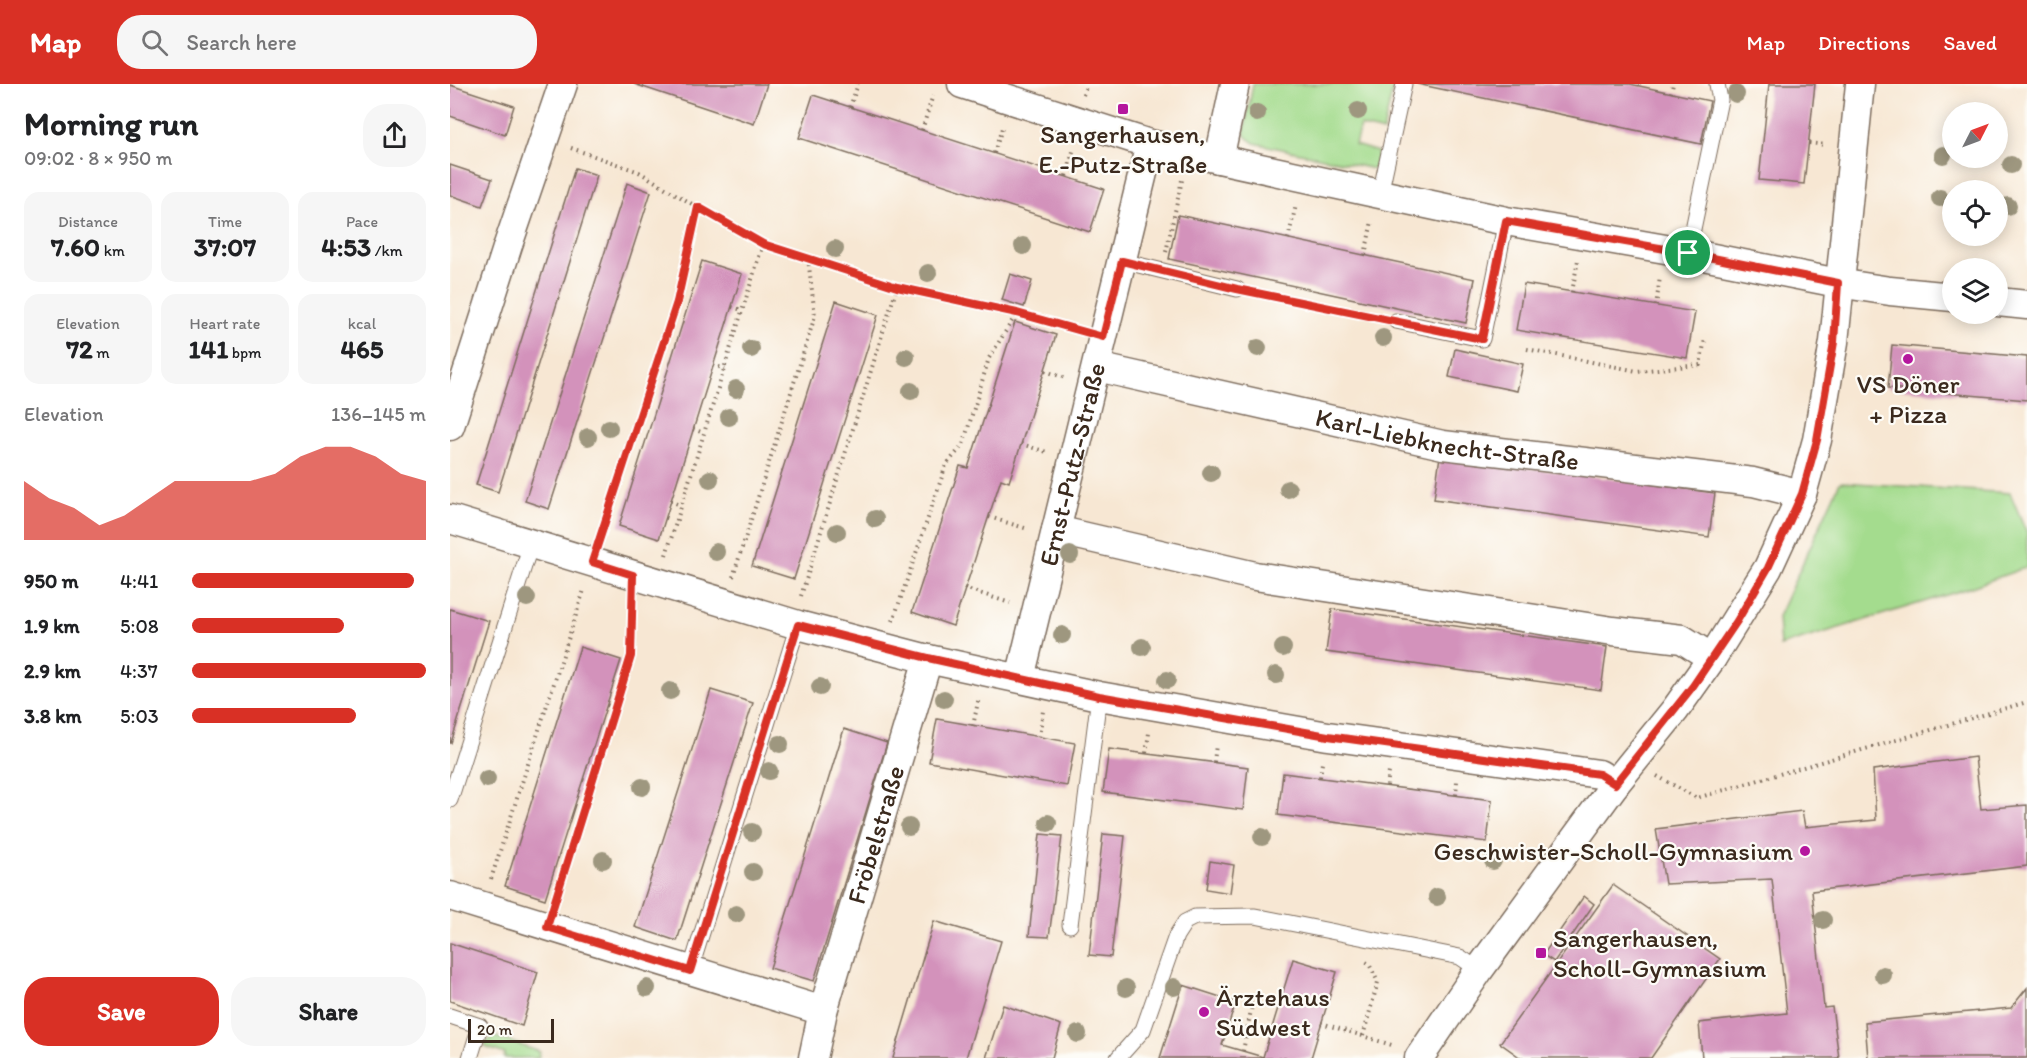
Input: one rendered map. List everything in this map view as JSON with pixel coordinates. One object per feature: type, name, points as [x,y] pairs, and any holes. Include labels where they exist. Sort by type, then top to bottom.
[{"type":"street","points":[[450,426],[507,245],[562,84]]},
{"type":"street","points":[[962,84],[1150,144],[1219,159],[1377,206],[1506,221],[1688,253],[1838,283],[1942,296]]},
{"type":"street","points":[[1219,159],[1235,84]]},
{"type":"street","points":[[1411,1053],[1479,970],[1615,784],[1675,710],[1712,658],[1768,568],[1802,494],[1817,440],[1834,342],[1838,283],[1860,84]]},
{"type":"street","name":"Ernst-Putz-Straße","points":[[1020,678],[1150,144]]},
{"type":"street","points":[[2008,303],[2027,305]]},
{"type":"street","name":"Karl-Liebknecht-Straße","points":[[1096,367],[1443,446],[1753,482],[1802,494]]},
{"type":"street","points":[[450,519],[798,625],[884,648],[1099,696],[1328,736],[1599,774],[1615,784]]},
{"type":"street","points":[[1055,533],[1266,578],[1603,630],[1682,639],[1712,658]]},
{"type":"street","name":"Fröbelstraße","points":[[813,1058],[823,1011],[928,658]]},
{"type":"street","points":[[450,896],[823,1011]]},
{"type":"lane","points":[[1377,206],[1404,84]]},
{"type":"lane","points":[[1688,253],[1720,100],[1717,84]]},
{"type":"lane","points":[[1396,321],[1482,339],[1506,221]]},
{"type":"lane","points":[[1122,261],[1237,289]]},
{"type":"lane","points":[[450,800],[531,544]]},
{"type":"lane","points":[[690,971],[798,625]]},
{"type":"lane","points":[[1070,925],[1099,696]]},
{"type":"lane","points":[[1118,1058],[1143,1030],[1176,936],[1185,922],[1195,917],[1256,916],[1460,957],[1479,970]]},
{"type":"lane","points":[[450,1016],[480,1026],[470,1058]]},
{"type":"path","points":[[850,107],[858,84]]},
{"type":"path","points":[[1671,93],[1673,84]]},
{"type":"path","points":[[922,130],[933,95]]},
{"type":"path","points":[[994,153],[1006,118]]},
{"type":"path","points":[[545,139],[639,172],[763,244],[897,287],[1017,313],[1103,337]]},
{"type":"path","points":[[1066,176],[1077,140]]},
{"type":"path","points":[[1809,143],[1832,146]]},
{"type":"path","points":[[1162,271],[1184,173]]},
{"type":"path","points":[[1288,239],[1297,201]]},
{"type":"path","points":[[1365,255],[1377,206]]},
{"type":"path","points":[[482,906],[677,302],[698,207]]},
{"type":"path","points":[[547,927],[631,656],[645,578],[681,505],[763,244]]},
{"type":"path","points":[[724,603],[815,316],[808,258]]},
{"type":"path","points":[[1572,292],[1578,258]]},
{"type":"path","points":[[1656,306],[1661,273]]},
{"type":"path","points":[[798,625],[798,603],[897,287]]},
{"type":"path","points":[[1237,289],[1396,321]]},
{"type":"path","points":[[732,307],[742,310]]},
{"type":"path","points":[[884,648],[946,465],[963,445],[989,358],[1017,313]]},
{"type":"path","points":[[1527,349],[1636,371],[1700,365],[1705,339]]},
{"type":"path","points":[[713,365],[724,369]]},
{"type":"path","points":[[693,429],[704,432]]},
{"type":"path","points":[[670,501],[681,505]]},
{"type":"path","points":[[989,517],[1055,533]]},
{"type":"path","points":[[964,588],[1036,612]]},
{"type":"path","points":[[974,726],[981,688]]},
{"type":"path","points":[[1634,760],[1649,772],[1697,798],[2027,702]]},
{"type":"path","points":[[1039,737],[1045,703]]},
{"type":"path","points":[[607,705],[615,708]]},
{"type":"path","points":[[1146,753],[1151,722]]},
{"type":"path","points":[[1214,762],[1216,744]]},
{"type":"path","points":[[583,780],[592,783]]},
{"type":"path","points":[[558,857],[567,860]]},
{"type":"path","points":[[1362,959],[1369,964],[1378,982],[1363,1036]]},
{"type":"path","points":[[1243,1051],[1252,1005],[1246,996]]},
{"type":"path","points":[[1321,1023],[1411,1053]]},
{"type":"green space","points":[[1253,84],[1394,84],[1383,132],[1360,126],[1355,145],[1378,152],[1374,169],[1254,143],[1244,133]]},
{"type":"green space","points":[[1840,482],[2010,493],[2027,533],[2027,567],[1966,589],[1780,646],[1778,617]]},
{"type":"green space","points":[[494,1036],[540,1052],[538,1058],[504,1058],[505,1054],[485,1047],[486,1042]]},
{"type":"building","points":[[634,84],[767,84],[754,124]]},
{"type":"building","points":[[1417,84],[1630,84],[1710,101],[1701,144]]},
{"type":"building","points":[[1769,84],[1815,84],[1804,184],[1759,180]]},
{"type":"building","points":[[450,85],[514,106],[505,135],[450,116]]},
{"type":"building","points":[[813,95],[1104,189],[1090,232],[799,138]]},
{"type":"building","points":[[450,165],[492,179],[482,206],[450,195]]},
{"type":"building","points":[[575,168],[597,175],[498,492],[476,485]]},
{"type":"building","points":[[627,183],[651,192],[549,509],[525,501]]},
{"type":"building","points":[[1178,215],[1475,279],[1466,323],[1169,259]]},
{"type":"building","points":[[702,261],[742,274],[659,539],[619,526]]},
{"type":"building","points":[[1010,274],[1032,281],[1024,307],[1002,300]]},
{"type":"building","points":[[1524,284],[1695,312],[1687,358],[1516,330]]},
{"type":"building","points":[[836,301],[878,315],[794,579],[752,566]]},
{"type":"building","points":[[1015,322],[1056,335],[1009,482],[1001,479],[953,626],[912,612],[960,466],[968,468]]},
{"type":"building","points":[[1892,345],[2027,357],[2027,400],[1888,388]]},
{"type":"building","points":[[1455,349],[1523,364],[1517,391],[1449,377]]},
{"type":"building","points":[[1440,456],[1715,493],[1709,537],[1434,499]]},
{"type":"building","points":[[450,609],[489,621],[451,743],[450,743]]},
{"type":"building","points":[[1332,609],[1607,647],[1601,690],[1326,652]]},
{"type":"building","points":[[580,647],[621,660],[545,899],[505,886]]},
{"type":"building","points":[[711,690],[753,703],[677,941],[635,927]]},
{"type":"building","points":[[937,719],[1075,743],[1067,786],[929,762]]},
{"type":"building","points":[[844,729],[887,743],[814,981],[770,968]]},
{"type":"building","points":[[1109,749],[1248,767],[1243,810],[1103,792]]},
{"type":"building","points":[[1975,757],[1981,809],[2027,805],[2027,866],[1812,891],[1824,1008],[1832,1007],[1839,1058],[1702,1058],[1699,1023],[1787,1013],[1772,879],[1665,884],[1656,829],[1802,811],[1805,827],[1876,820],[1873,770]]},
{"type":"building","points":[[1283,773],[1492,800],[1487,842],[1278,815]]},
{"type":"building","points":[[1040,834],[1062,836],[1049,937],[1029,936]]},
{"type":"building","points":[[1103,834],[1125,836],[1111,957],[1089,955]]},
{"type":"building","points":[[1210,861],[1234,865],[1230,893],[1206,889]]},
{"type":"building","points":[[1613,885],[1720,959],[1651,1058],[1521,1058],[1500,1043]]},
{"type":"building","points":[[1584,896],[1594,904],[1554,962],[1543,955]]},
{"type":"building","points":[[934,921],[1001,941],[966,1058],[893,1058]]},
{"type":"building","points":[[450,943],[538,972],[522,1026],[450,1001]]},
{"type":"building","name":"Ärztehaus Südwest","points":[[1293,959],[1337,972],[1311,1058],[1160,1058],[1183,985],[1236,1002],[1222,1045],[1263,1057]]},
{"type":"building","points":[[2027,988],[2027,1058],[1868,1058],[1865,1022],[2011,1008]]},
{"type":"building","points":[[1003,1005],[1061,1025],[1052,1058],[986,1058]]},
{"type":"place","name":"Sangerhausen, E.-Putz-Straße","points":[[1123,109]]},
{"type":"place","name":"VS Döner + Pizza","points":[[1908,359]]},
{"type":"place","name":"Geschwister-Scholl-Gymnasium","points":[[1805,851]]},
{"type":"place","name":"Sangerhausen, Scholl-Gymnasium","points":[[1541,953]]},
{"type":"place","name":"Ärztehaus Südwest","points":[[1204,1012]]},
{"type":"route","points":[[698,207],[763,244],[897,287],[1017,313],[1103,337],[1122,261],[1237,289],[1482,339],[1506,221],[1688,253],[1838,283],[1834,342],[1817,440],[1802,494],[1768,568],[1737,621],[1693,686],[1615,784],[1599,774],[1328,736],[1099,696],[884,648],[798,625],[690,971],[547,927],[631,656],[633,575],[592,562],[677,302],[698,207]]}]
